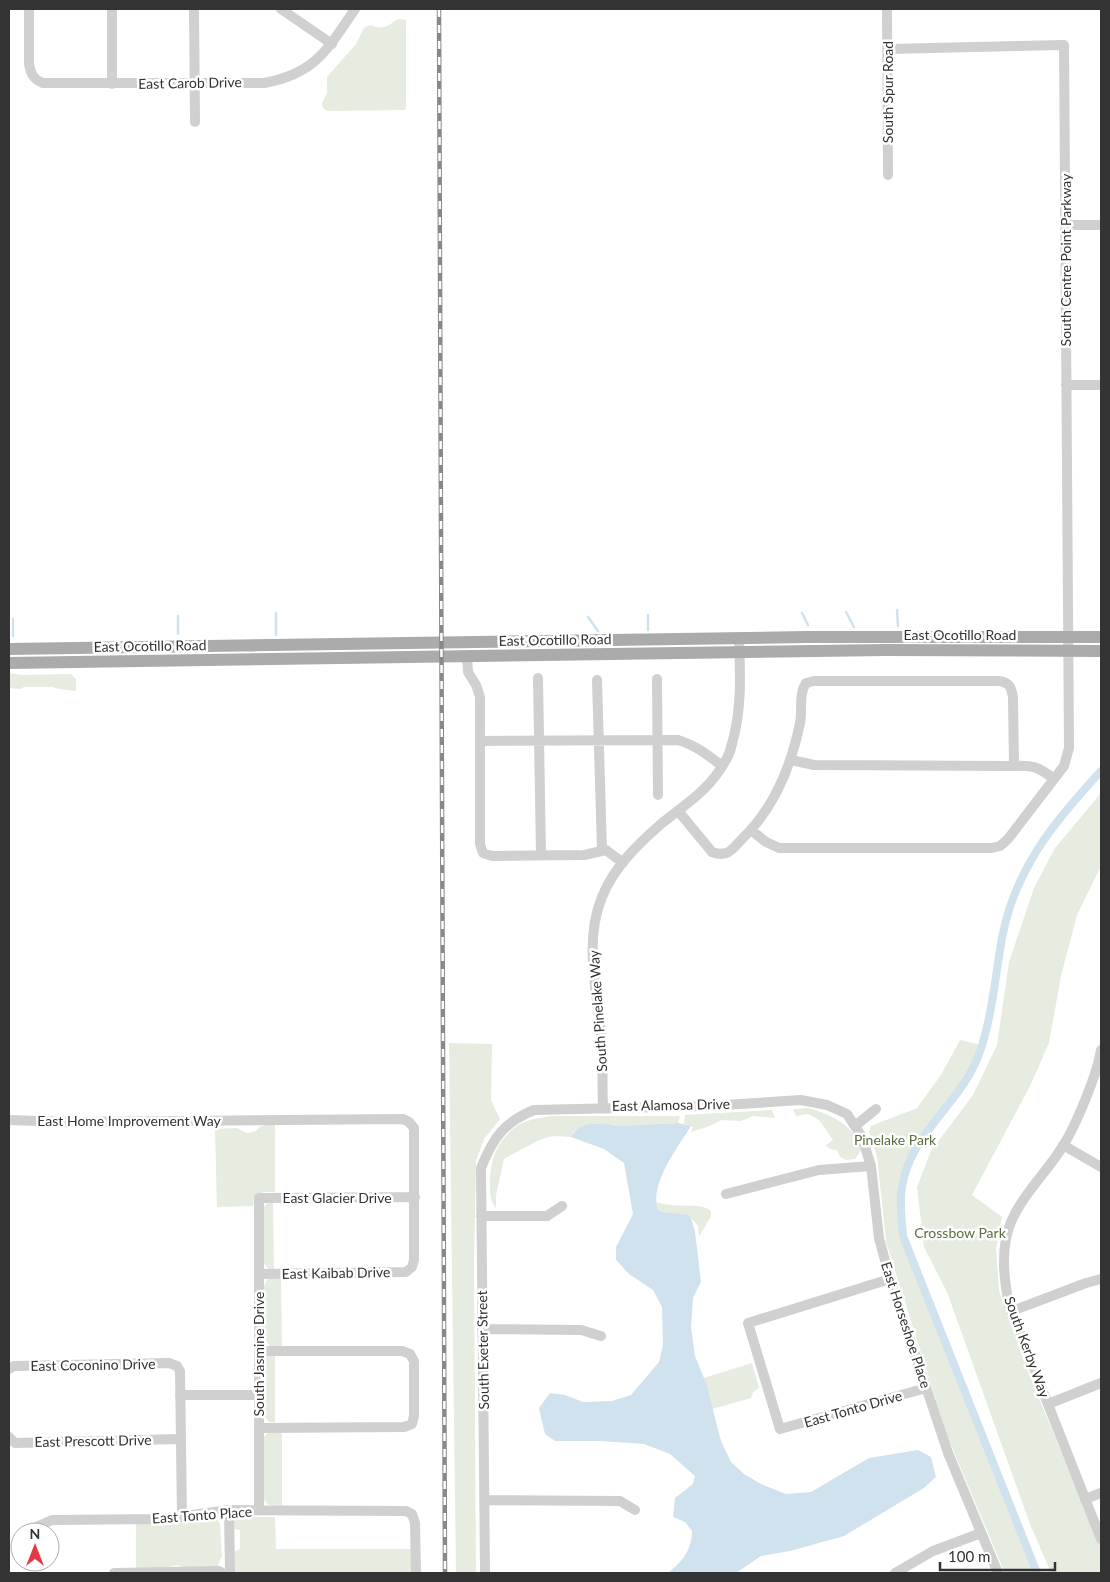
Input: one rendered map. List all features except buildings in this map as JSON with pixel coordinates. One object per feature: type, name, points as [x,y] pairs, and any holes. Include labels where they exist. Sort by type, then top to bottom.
[{"type":"main road","name":"East Ocotillo Road","points":[[9,649],[739,638],[1101,637]]},
{"type":"main road","points":[[160,646],[160,660]]},
{"type":"main road","name":"East Ocotillo Road","points":[[9,663],[885,650],[1101,651]]},
{"type":"street","name":"East Carob Drive","points":[[29,9],[29,64],[31,73],[36,80],[43,84],[264,83],[288,78],[310,65],[326,52],[355,9]]},
{"type":"street","points":[[112,9],[112,84]]},
{"type":"street","points":[[194,9],[195,122]]},
{"type":"street","points":[[281,9],[332,44]]},
{"type":"street","name":"South Spur Road","points":[[887,9],[888,175]]},
{"type":"street","name":"South Centre Point Parkway","points":[[751,830],[766,842],[779,848],[992,848],[1000,846],[1008,839],[1064,766],[1068,748],[1064,46],[888,49]]},
{"type":"street","points":[[1066,225],[1101,225]]},
{"type":"street","points":[[1066,385],[1101,385]]},
{"type":"street","name":"South Pinelake Way","points":[[603,1107],[602,1044],[592,946],[595,919],[614,872],[662,824],[706,788],[728,756],[739,714],[739,638]]},
{"type":"street","points":[[467,656],[468,672],[479,692],[480,844],[482,850],[488,856],[584,855],[602,850],[608,851],[623,863]]},
{"type":"street","points":[[538,678],[541,855]]},
{"type":"street","points":[[657,679],[658,795]]},
{"type":"street","points":[[597,680],[602,850]]},
{"type":"street","points":[[679,812],[712,852],[719,855],[724,855],[751,830],[771,803],[782,783],[791,760],[800,720],[803,688],[806,683],[814,681],[1007,682],[1011,687],[1013,697],[1014,766]]},
{"type":"street","points":[[480,741],[678,740],[689,743],[722,766]]},
{"type":"street","points":[[791,760],[814,765],[1031,765],[1042,769],[1054,779]]},
{"type":"street","name":"South Kerby Way","points":[[1101,1054],[1084,1103],[1063,1146],[1029,1192],[1010,1222],[1004,1252],[1005,1283],[1012,1311],[1101,1539]]},
{"type":"street","name":"East Alamosa Drive","points":[[500,1132],[517,1117],[534,1110],[708,1106],[801,1100],[827,1105],[847,1114]]},
{"type":"street","points":[[855,1126],[876,1109]]},
{"type":"street","name":"East Horseshoe Place","points":[[847,1114],[862,1138],[871,1166],[879,1238],[890,1279],[948,1453],[998,1573]]},
{"type":"street","name":"East Home Improvement Way","points":[[9,1120],[69,1122],[403,1120],[409,1122],[414,1128],[414,1197]]},
{"type":"street","name":"South Exeter Street","points":[[485,1573],[481,1168],[489,1147],[500,1132]]},
{"type":"street","points":[[1063,1146],[1101,1167]]},
{"type":"street","points":[[726,1194],[819,1170],[871,1166]]},
{"type":"street","name":"East Glacier Drive","points":[[259,1198],[414,1197]]},
{"type":"street","name":"East Kaibab Drive","points":[[259,1274],[406,1272],[412,1267],[414,1260],[414,1197]]},
{"type":"street","name":"South Jasmine Drive","points":[[259,1198],[259,1510]]},
{"type":"street","points":[[481,1216],[547,1216],[562,1206]]},
{"type":"street","name":"East Tonto Drive","points":[[890,1279],[748,1323],[780,1429],[926,1388]]},
{"type":"street","points":[[1012,1311],[1101,1279]]},
{"type":"street","points":[[482,1329],[581,1330],[601,1336]]},
{"type":"street","points":[[259,1351],[402,1351],[410,1354],[414,1361],[414,1416],[412,1424],[404,1427],[259,1428]]},
{"type":"street","name":"East Coconino Drive","points":[[9,1369],[14,1366],[170,1364],[177,1366],[180,1371],[180,1395]]},
{"type":"street","points":[[1048,1404],[1101,1383]]},
{"type":"street","points":[[182,1517],[180,1395],[258,1395]]},
{"type":"street","name":"East Prescott Drive","points":[[9,1437],[15,1443],[180,1439]]},
{"type":"street","points":[[1085,1499],[1101,1493]]},
{"type":"street","points":[[485,1500],[620,1501],[635,1510]]},
{"type":"street","points":[[229,1510],[230,1573]]},
{"type":"street","name":"East Tonto Place","points":[[48,1522],[52,1520],[162,1519],[229,1510],[406,1511],[412,1514],[415,1523],[416,1573]]},
{"type":"street","points":[[895,1573],[933,1551],[981,1533]]},
{"type":"street","points":[[114,1573],[220,1571],[222,1573]]},
{"type":"green space","points":[[398,19],[406,20],[406,110],[327,111],[323,108],[322,103],[327,93],[327,77],[356,44],[364,28],[370,25],[385,27]]},
{"type":"green space","points":[[9,673],[21,675],[71,674],[76,679],[76,691],[53,687],[9,688]]},
{"type":"green space","name":"Crossbow Park","points":[[1101,793],[1101,866],[1077,915],[1061,976],[1049,1043],[1030,1086],[972,1195],[1002,1217],[996,1249],[999,1291],[1027,1369],[1092,1527],[1101,1543],[1101,1573],[1051,1573],[1030,1524],[947,1292],[924,1247],[917,1187],[931,1151],[973,1095],[997,1045],[1009,962],[1034,888],[1055,848]]},
{"type":"green space","name":"Pinelake Park","points":[[960,1040],[981,1045],[959,1089],[925,1132],[911,1155],[902,1181],[900,1194],[902,1235],[1035,1573],[1005,1573],[948,1438],[886,1242],[877,1156],[869,1132],[871,1126],[917,1108],[941,1075]]},
{"type":"green space","points":[[449,1043],[492,1044],[491,1100],[500,1119],[484,1139],[476,1161],[474,1265],[476,1573],[456,1573]]},
{"type":"green space","points":[[809,1108],[834,1118],[853,1133],[862,1149],[855,1159],[846,1160],[840,1157],[837,1150],[830,1149],[826,1145],[833,1140],[819,1120],[808,1114],[796,1116],[793,1109]]},
{"type":"green space","points":[[772,1110],[775,1118],[753,1116],[741,1121],[721,1120],[691,1132],[693,1127],[684,1124],[685,1115]]},
{"type":"green space","points":[[551,1116],[680,1116],[678,1123],[618,1126],[600,1124],[574,1131],[571,1137],[553,1136],[539,1140],[504,1159],[496,1195],[496,1208],[491,1198],[490,1178],[492,1162],[498,1147],[518,1125]]},
{"type":"green space","points":[[275,1124],[275,1192],[263,1192],[254,1199],[253,1206],[217,1207],[215,1129],[237,1128],[247,1133],[256,1131],[261,1126]]},
{"type":"green space","points":[[273,1202],[274,1269],[269,1269],[263,1263],[262,1210],[267,1203]]},
{"type":"green space","points":[[656,1202],[670,1205],[703,1207],[711,1211],[711,1216],[699,1237],[698,1226],[694,1221],[685,1215],[658,1210]]},
{"type":"green space","points":[[268,1278],[281,1278],[282,1346],[270,1346],[264,1339],[264,1286]]},
{"type":"green space","points":[[267,1355],[275,1355],[275,1422],[269,1422],[264,1415],[263,1361]]},
{"type":"green space","points":[[752,1363],[759,1388],[753,1392],[751,1398],[712,1409],[704,1378]]},
{"type":"green space","points":[[269,1432],[282,1432],[282,1506],[269,1505],[264,1500],[263,1438]]},
{"type":"green space","points":[[216,1517],[220,1524],[222,1556],[217,1567],[185,1568],[177,1565],[163,1569],[136,1570],[136,1523],[175,1523]]},
{"type":"green space","points":[[234,1517],[275,1517],[276,1549],[411,1549],[412,1573],[233,1573],[233,1552],[240,1549],[240,1530],[234,1529]]},
{"type":"water","points":[[678,1123],[691,1126],[666,1166],[656,1200],[658,1210],[688,1215],[691,1218],[695,1232],[701,1282],[693,1298],[691,1327],[695,1356],[706,1383],[721,1441],[731,1462],[744,1474],[761,1484],[786,1494],[811,1492],[869,1458],[918,1450],[931,1457],[936,1477],[924,1488],[844,1536],[790,1551],[761,1556],[736,1573],[668,1573],[682,1560],[692,1538],[692,1531],[685,1522],[673,1517],[675,1498],[693,1484],[695,1476],[670,1454],[644,1444],[601,1441],[555,1441],[545,1434],[539,1408],[550,1393],[565,1395],[583,1402],[612,1401],[631,1395],[659,1362],[663,1345],[662,1307],[653,1290],[629,1274],[616,1260],[616,1247],[633,1214],[624,1163],[604,1149],[571,1137],[580,1128],[592,1124],[618,1126]]},
{"type":"waterway","points":[[897,610],[898,626]]},
{"type":"waterway","points":[[846,612],[854,627]]},
{"type":"waterway","points":[[276,613],[276,635]]},
{"type":"waterway","points":[[802,613],[808,625]]},
{"type":"waterway","points":[[648,615],[648,630]]},
{"type":"waterway","points":[[178,616],[178,634]]},
{"type":"waterway","points":[[588,617],[598,631]]},
{"type":"waterway","points":[[13,619],[13,636]]},
{"type":"waterway","points":[[1037,1573],[903,1236],[901,1193],[907,1168],[915,1151],[970,1074],[978,1057],[990,1013],[1002,938],[1016,889],[1039,847],[1053,827],[1101,771]]},
{"type":"railway","points":[[439,9],[445,1573]]}]
